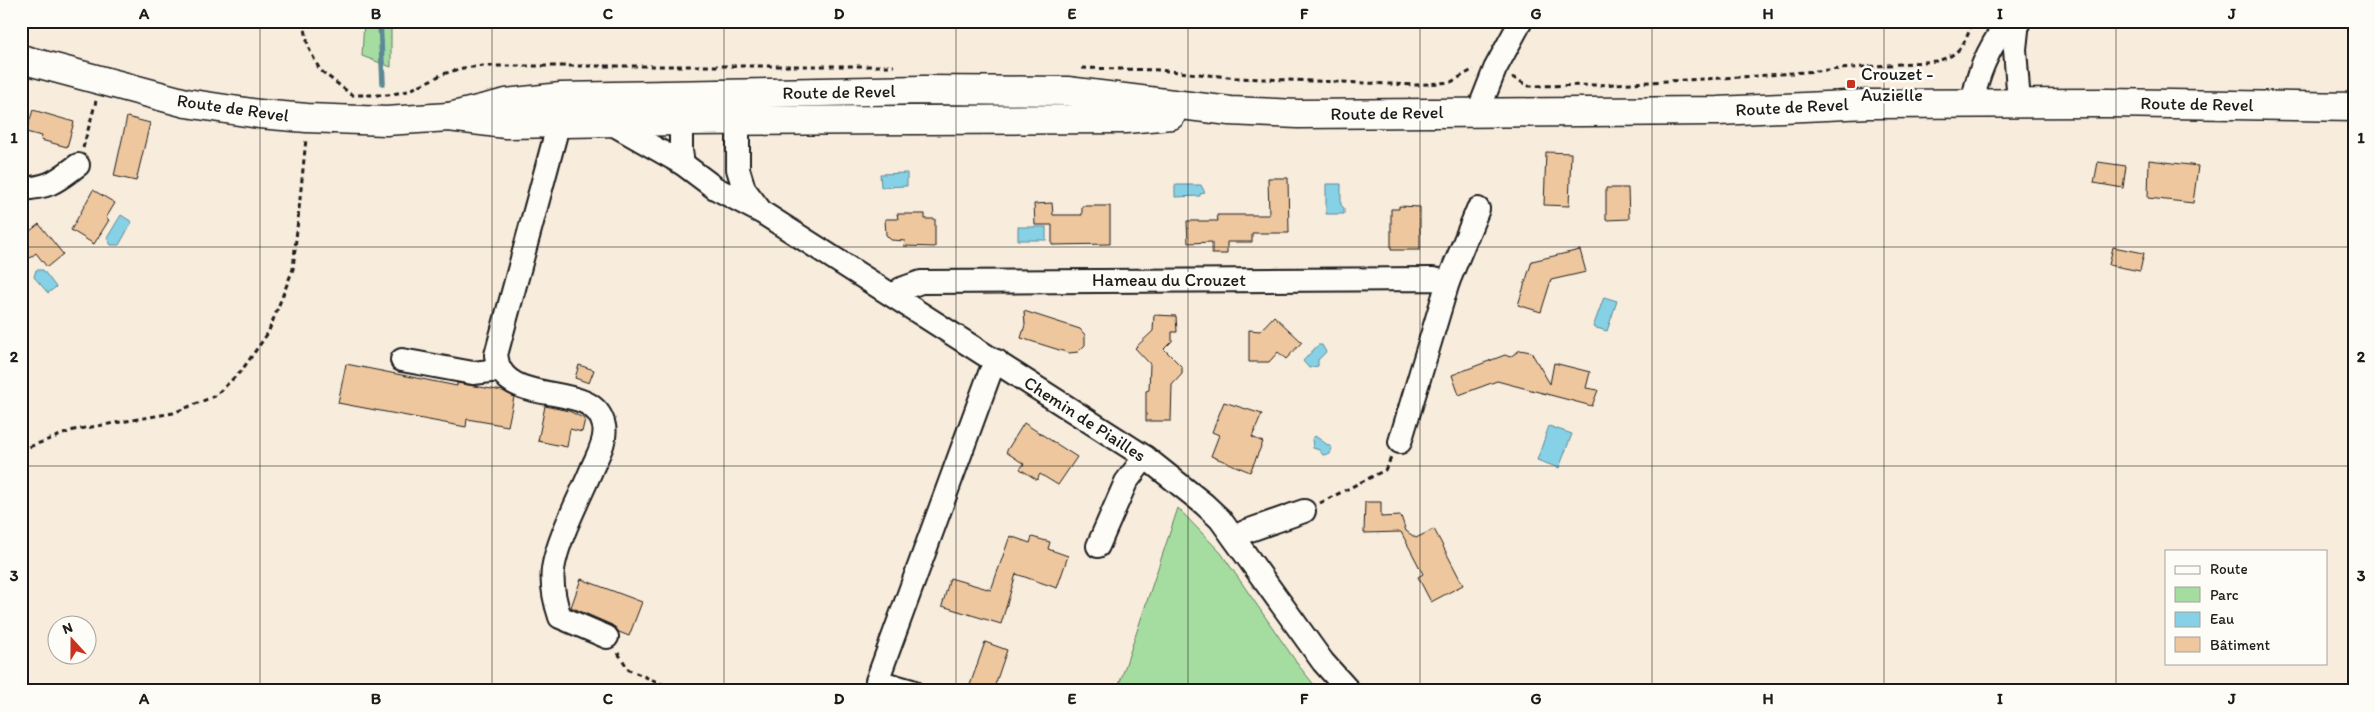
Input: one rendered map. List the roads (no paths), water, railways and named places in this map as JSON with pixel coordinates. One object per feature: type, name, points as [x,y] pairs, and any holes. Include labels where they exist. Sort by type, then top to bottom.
[{"type":"main road","name":"Route de Revel","points":[[21,59],[186,103],[268,115],[383,121],[449,117],[506,124],[560,110],[717,94],[923,90],[1067,91],[1230,110],[1298,114],[1718,111],[1868,104],[1973,103],[2354,108]]},
{"type":"main road","name":"Route de Revel","points":[[560,110],[609,122],[1126,119],[1230,110]]},
{"type":"street","points":[[1478,112],[1495,68],[1521,21]]},
{"type":"street","points":[[1973,103],[1975,87],[1986,59],[1998,34],[2008,21]]},
{"type":"street","points":[[2018,21],[2015,49],[2019,103]]},
{"type":"street","points":[[683,164],[680,150],[680,121],[717,94]]},
{"type":"street","name":"Chemin de Piailles","points":[[717,94],[738,121],[738,169],[744,189],[763,213]]},
{"type":"street","points":[[560,110],[496,355],[500,370],[511,381],[530,389],[587,402],[598,411],[605,427],[601,448],[557,551],[553,570],[553,598],[560,617],[607,637]]},
{"type":"street","name":"Chemin de Piailles","points":[[609,122],[683,164],[715,188],[763,213],[1145,457],[1204,504],[1234,537],[1323,662],[1349,691]]},
{"type":"street","points":[[21,189],[43,188],[51,185],[78,165]]},
{"type":"street","points":[[1400,442],[1448,282],[1478,209]]},
{"type":"street","name":"Hameau du Crouzet","points":[[895,296],[901,289],[921,282],[1432,278],[1448,282]]},
{"type":"street","points":[[402,360],[473,373],[500,370]]},
{"type":"street","points":[[912,691],[877,681],[990,373],[997,361]]},
{"type":"street","points":[[1098,546],[1126,482],[1145,457]]},
{"type":"street","points":[[1234,537],[1304,511]]},
{"type":"water","points":[[907,173],[907,186],[881,187],[880,174]]},
{"type":"water","points":[[1326,184],[1341,184],[1341,205],[1344,208],[1344,214],[1326,214]]},
{"type":"water","points":[[1175,185],[1201,185],[1205,193],[1200,194],[1200,196],[1175,197]]},
{"type":"water","points":[[121,215],[132,222],[119,245],[111,245],[107,238]]},
{"type":"water","points":[[1018,227],[1046,227],[1046,240],[1018,240]]},
{"type":"water","points":[[36,270],[43,270],[56,287],[48,293],[34,277]]},
{"type":"water","points":[[1604,297],[1617,301],[1607,331],[1593,327]]},
{"type":"water","points":[[1318,345],[1322,345],[1326,352],[1318,360],[1318,366],[1309,368],[1303,361]]},
{"type":"water","points":[[1549,426],[1572,434],[1559,468],[1537,460]]},
{"type":"water","points":[[1315,436],[1332,448],[1330,454],[1323,455],[1319,450],[1313,448],[1312,439]]},
{"type":"waterway","points":[[380,21],[383,83]]},
{"type":"place","name":"Crouzet - Auzielle","points":[[1851,84]]}]
